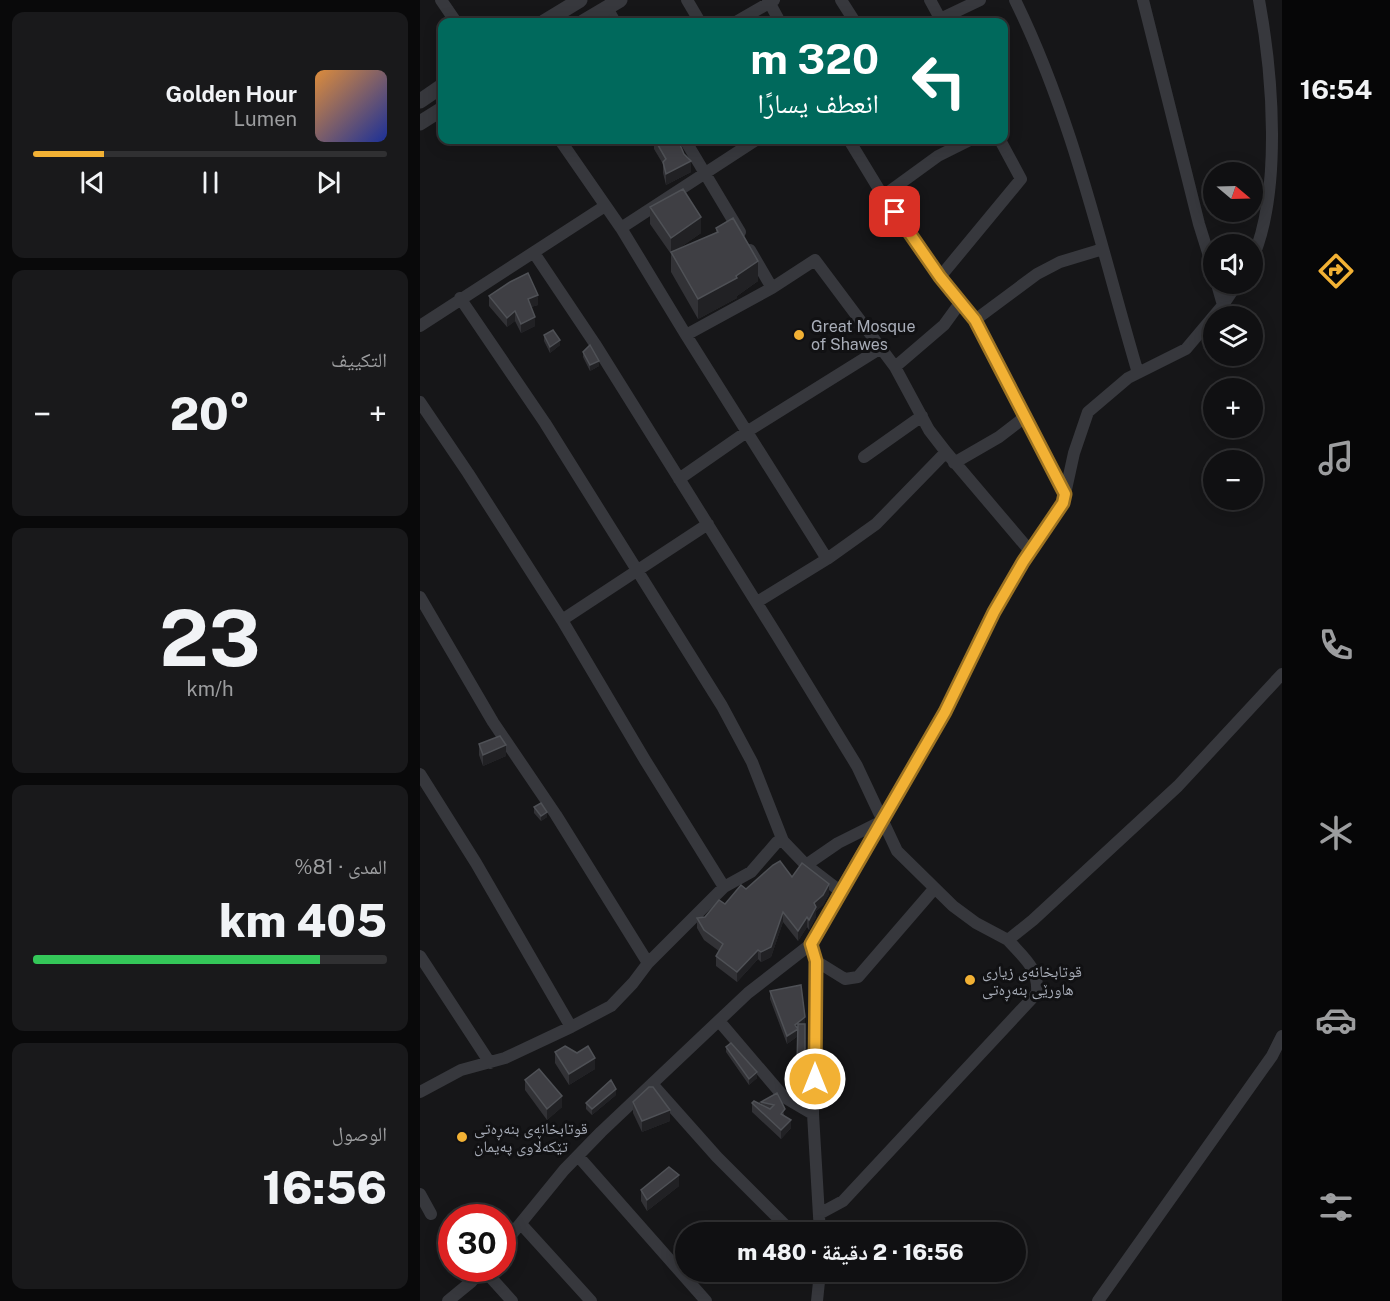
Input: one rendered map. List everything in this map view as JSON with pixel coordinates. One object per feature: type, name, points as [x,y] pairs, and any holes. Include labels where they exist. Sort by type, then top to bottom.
[{"type":"street","points":[[441,0],[453,18]]},
{"type":"street","points":[[551,18],[580,0]]},
{"type":"street","points":[[687,0],[698,18]]},
{"type":"street","points":[[841,0],[852,18]]},
{"type":"street","points":[[930,0],[938,18]]},
{"type":"street","points":[[945,18],[980,0]]},
{"type":"street","points":[[1015,0],[1037,46],[1069,132],[1138,374]]},
{"type":"street","points":[[1143,0],[1203,238]]},
{"type":"street","points":[[1259,0],[1277,117],[1279,168],[1271,220],[1263,237]]},
{"type":"street","points":[[742,18],[770,1],[778,18]]},
{"type":"street","points":[[590,18],[613,4]]},
{"type":"street","points":[[421,97],[438,88]]},
{"type":"street","points":[[420,123],[438,112]]},
{"type":"street","points":[[563,144],[621,228],[827,559]]},
{"type":"street","points":[[687,144],[772,288]]},
{"type":"street","points":[[621,228],[750,144]]},
{"type":"street","points":[[851,144],[883,196],[940,277],[975,320],[1065,494]]},
{"type":"street","points":[[883,196],[938,156],[962,144]]},
{"type":"street","points":[[940,277],[1021,179],[1002,144]]},
{"type":"street","points":[[420,326],[605,206]]},
{"type":"street","points":[[975,320],[1037,274],[1060,262],[1103,249]]},
{"type":"street","points":[[534,253],[595,344],[857,766],[897,851],[934,890],[953,906],[976,923],[1008,940],[1032,967],[1038,979],[1037,993],[843,1201],[819,1214]]},
{"type":"street","points":[[686,335],[772,288],[815,260],[895,367],[945,452],[1030,551]]},
{"type":"street","points":[[1220,294],[1223,304]]},
{"type":"street","points":[[516,1230],[578,1156],[748,993],[811,944],[954,695],[994,612],[1030,551],[1063,503],[1074,453],[1088,412],[1128,378],[1186,350],[1230,294]]},
{"type":"street","points":[[460,298],[545,423],[722,706],[752,762],[783,841],[806,865],[840,891]]},
{"type":"street","points":[[895,367],[944,325],[960,303]]},
{"type":"street","points":[[679,478],[881,348]]},
{"type":"street","points":[[420,402],[562,620],[724,888]]},
{"type":"street","points":[[864,457],[922,416]]},
{"type":"street","points":[[954,463],[999,437],[1025,417]]},
{"type":"street","points":[[757,602],[827,559],[876,524],[945,452]]},
{"type":"street","points":[[562,620],[708,524]]},
{"type":"street","points":[[420,597],[493,722],[556,815],[648,963]]},
{"type":"street","points":[[1008,940],[1033,920],[1178,786],[1282,674]]},
{"type":"street","points":[[420,774],[476,863],[571,1027]]},
{"type":"street","points":[[806,865],[838,843],[883,821]]},
{"type":"street","points":[[420,1092],[461,1070],[490,1063],[528,1048],[611,1006],[648,963],[724,888],[751,872],[777,843],[783,841]]},
{"type":"street","points":[[816,961],[846,980],[858,977],[934,890]]},
{"type":"street","points":[[811,944],[816,961],[813,1113],[819,1222]]},
{"type":"street","points":[[420,956],[490,1063]]},
{"type":"street","points":[[719,1022],[784,1097],[813,1113]]},
{"type":"street","points":[[1098,1301],[1272,1056],[1282,1036]]},
{"type":"street","points":[[653,1084],[717,1157],[782,1222]]},
{"type":"street","points":[[578,1156],[706,1301]]},
{"type":"street","points":[[420,1194],[431,1214]]},
{"type":"street","points":[[521,1224],[591,1301]]},
{"type":"street","points":[[447,1301],[471,1282]]},
{"type":"street","points":[[495,1282],[512,1301]]},
{"type":"street","points":[[817,1301],[819,1282]]},
{"type":"building","points":[[657,144],[680,144],[684,154],[691,161],[666,174],[663,162],[666,159]]},
{"type":"building","points":[[683,189],[701,217],[671,238],[650,207]]},
{"type":"building","points":[[733,218],[758,261],[736,276],[737,278],[698,299],[671,252],[718,232],[716,228]]},
{"type":"building","points":[[528,273],[538,295],[528,299],[535,317],[521,324],[515,311],[507,318],[489,296]]},
{"type":"building","points":[[553,330],[560,340],[550,347],[544,335]]},
{"type":"building","points":[[590,345],[599,361],[590,365],[583,352]]},
{"type":"building","points":[[500,736],[506,745],[483,755],[479,744]]},
{"type":"building","points":[[541,803],[547,812],[541,816],[534,807]]},
{"type":"building","points":[[780,861],[792,877],[802,863],[829,884],[823,895],[814,903],[816,907],[809,920],[807,917],[798,931],[783,912],[771,947],[761,952],[758,950],[737,972],[716,956],[723,944],[704,930],[697,918],[705,917],[719,900],[725,904],[741,885],[746,889]]},
{"type":"building","points":[[801,985],[805,1017],[795,1025],[798,1029],[787,1036],[770,991]]},
{"type":"building","points":[[798,1024],[805,1024],[805,1075],[803,1077],[792,1076],[791,1067],[797,1063]]},
{"type":"building","points":[[731,1043],[757,1072],[749,1079],[726,1047]]},
{"type":"building","points":[[565,1046],[577,1053],[588,1046],[595,1058],[569,1074],[555,1052]]},
{"type":"building","points":[[539,1069],[562,1096],[547,1109],[525,1080]]},
{"type":"building","points":[[611,1080],[616,1089],[592,1109],[586,1103]]},
{"type":"building","points":[[649,1087],[653,1087],[670,1110],[642,1121],[633,1102]]},
{"type":"building","points":[[777,1093],[785,1109],[781,1114],[791,1120],[781,1130],[752,1103],[754,1101],[770,1109],[774,1105],[761,1102]]},
{"type":"building","points":[[669,1167],[679,1175],[647,1200],[641,1190]]},
{"type":"place","name":"Great Mosque of Shawes","points":[[799,335]]},
{"type":"place","name":"قوتابخانەی زیاری هاورێی بنەڕەتی","points":[[970,980]]},
{"type":"place","name":"قوتابخانەی بنەڕەتی تێکەڵاوی پەیمان","points":[[462,1137]]},
{"type":"route","points":[[815,1079],[816,961],[811,944],[927,745],[994,612],[1023,562],[1063,503],[1065,494],[975,320],[940,277],[895,212]]}]
